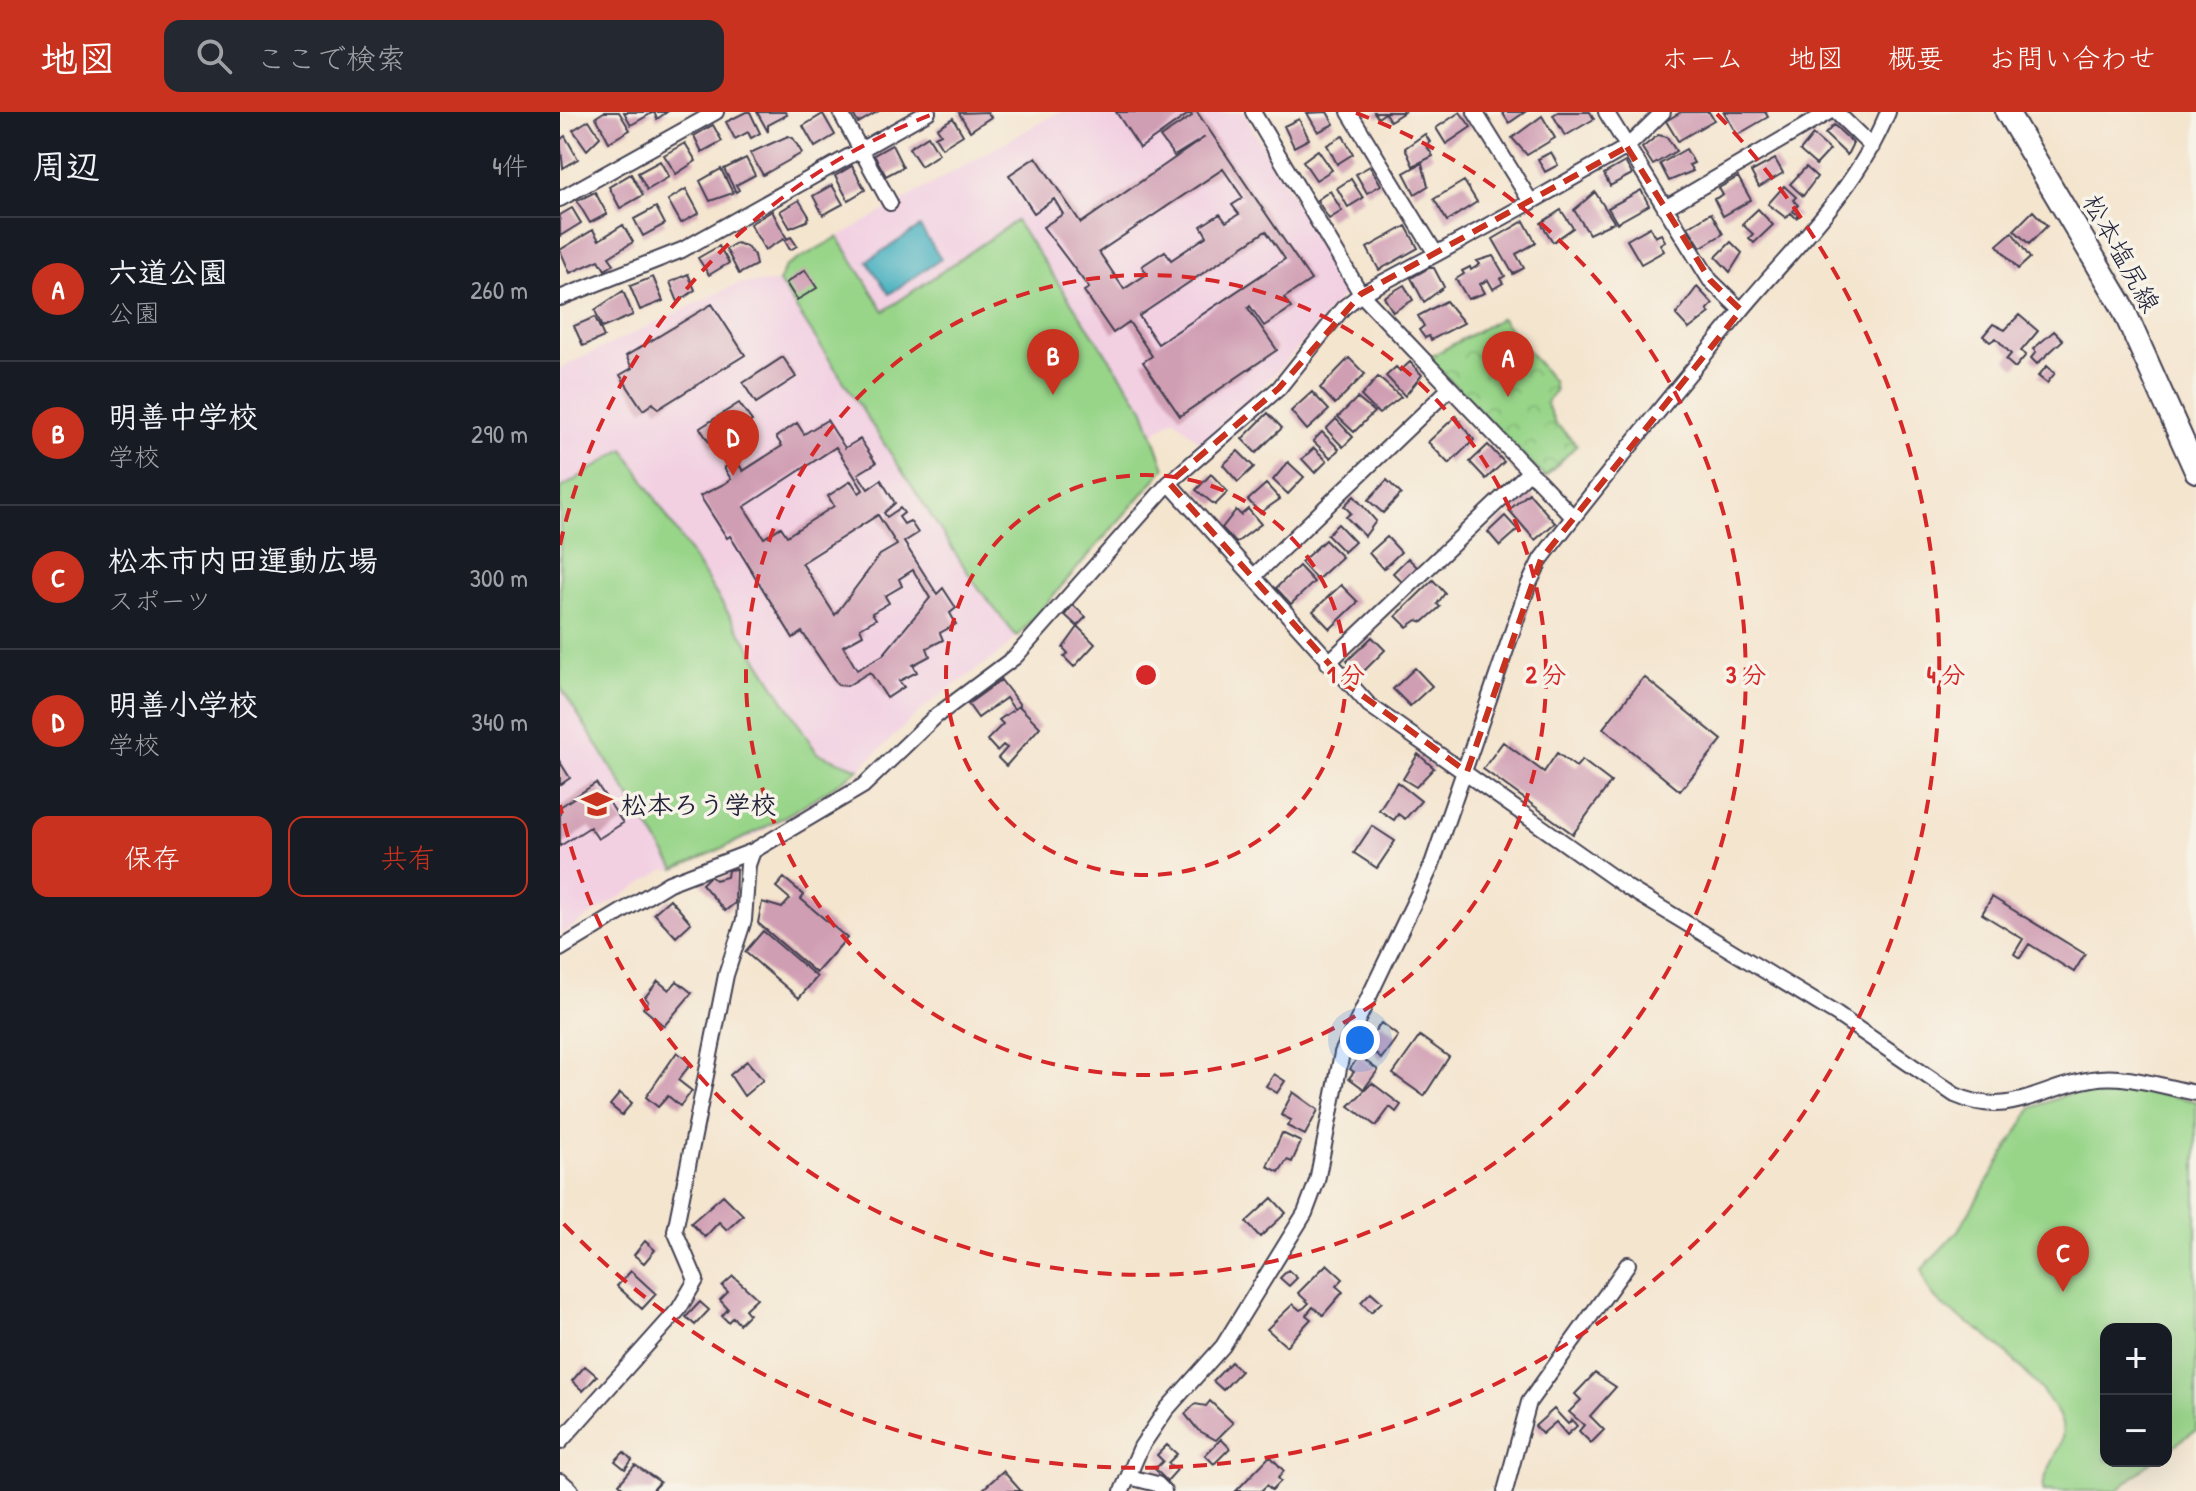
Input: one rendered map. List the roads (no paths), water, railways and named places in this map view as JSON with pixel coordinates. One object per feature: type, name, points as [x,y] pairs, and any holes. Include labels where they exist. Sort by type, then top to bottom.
[{"type":"main road","name":"松本塩尻線","points":[[2007,112],[2121,304],[2196,471]]},
{"type":"main road","points":[[560,1483],[569,1491]]},
{"type":"street","points":[[560,199],[716,112]]},
{"type":"street","points":[[840,112],[890,203]]},
{"type":"street","points":[[560,298],[682,250],[928,112]]},
{"type":"street","points":[[1253,112],[1361,294],[1573,517]]},
{"type":"street","points":[[1349,112],[1436,254]]},
{"type":"street","points":[[1475,112],[1531,202]]},
{"type":"street","points":[[1606,112],[1710,280],[1741,310]]},
{"type":"street","points":[[560,949],[669,883],[753,851],[863,786],[936,716],[1014,648],[1169,483],[1279,388],[1343,308],[1361,294],[1627,147],[1663,112]]},
{"type":"street","points":[[1665,208],[1829,112]]},
{"type":"street","points":[[1836,112],[1872,147]]},
{"type":"street","points":[[1164,1491],[1157,1484],[1126,1484],[1141,1447],[1166,1410],[1223,1346],[1305,1213],[1317,1181],[1342,1053],[1431,867],[1467,772],[1528,586],[1541,559],[1741,310],[1835,202],[1872,147],[1888,112]]},
{"type":"street","points":[[1254,576],[1449,389]]},
{"type":"street","points":[[1328,663],[1529,472]]},
{"type":"street","points":[[1169,483],[1369,705],[1628,888],[1836,1014],[1955,1095],[1976,1104],[2006,1106],[2090,1079],[2115,1077],[2196,1093]]},
{"type":"street","points":[[560,1442],[679,1309],[696,1280],[675,1231],[726,975],[744,920],[748,865],[753,851]]},
{"type":"street","points":[[1505,1491],[1529,1402],[1628,1264]]},
{"type":"water","points":[[920,227],[941,259],[889,294],[867,261]]},
{"type":"place","name":"明善中学校","points":[[1053,395]]},
{"type":"place","name":"六道公園","points":[[1508,397]]},
{"type":"place","name":"明善小学校","points":[[733,476]]},
{"type":"place","name":"松本ろう学校","points":[[597,804]]},
{"type":"place","name":"松本市内田運動広場","points":[[2063,1292]]}]
